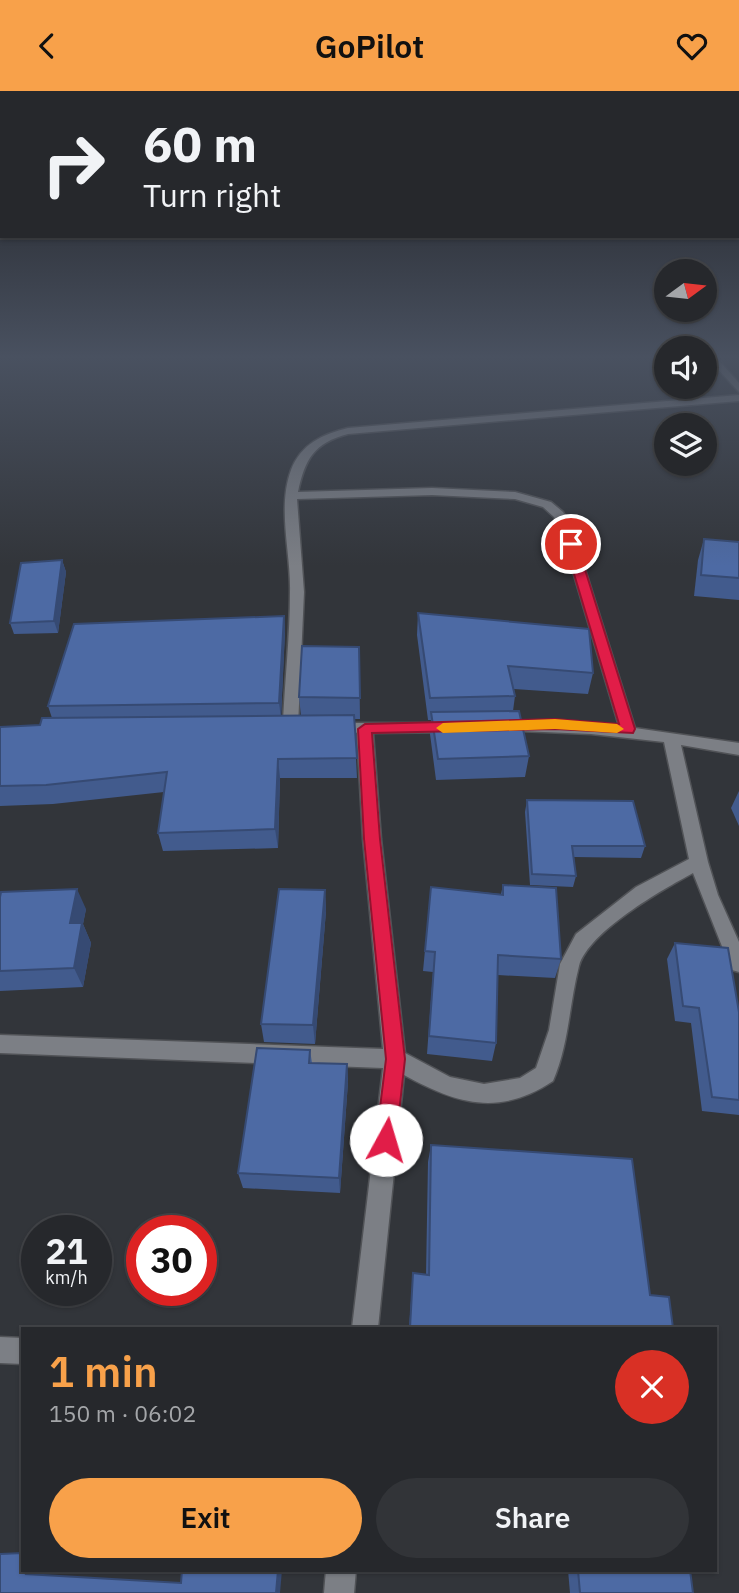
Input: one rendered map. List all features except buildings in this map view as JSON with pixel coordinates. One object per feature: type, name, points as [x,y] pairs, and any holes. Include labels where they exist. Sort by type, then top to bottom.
[{"type":"street","points":[[263,726],[297,726],[297,591],[291,496],[297,469],[309,450],[325,437],[348,431],[418,425]]},
{"type":"street","points":[[291,496],[460,492],[539,500],[552,508],[562,517],[628,729]]},
{"type":"street","points":[[340,728],[555,724],[628,729],[739,749]]},
{"type":"street","points":[[365,729],[372,839],[395,1059],[365,1327]]},
{"type":"street","points":[[671,737],[699,862],[709,895],[739,964]]},
{"type":"street","points":[[0,1044],[395,1059],[447,1087],[484,1094],[524,1088],[545,1074],[565,1005],[570,964],[583,940],[642,892],[699,862]]},
{"type":"street","points":[[0,1350],[21,1351]]},
{"type":"street","points":[[339,1593],[341,1572]]},
{"type":"slow traffic","points":[[443,728],[555,724],[617,729]]},
{"type":"route","points":[[386,1140],[395,1059],[372,839],[365,729],[555,724],[628,729],[596,633],[571,544]]}]
